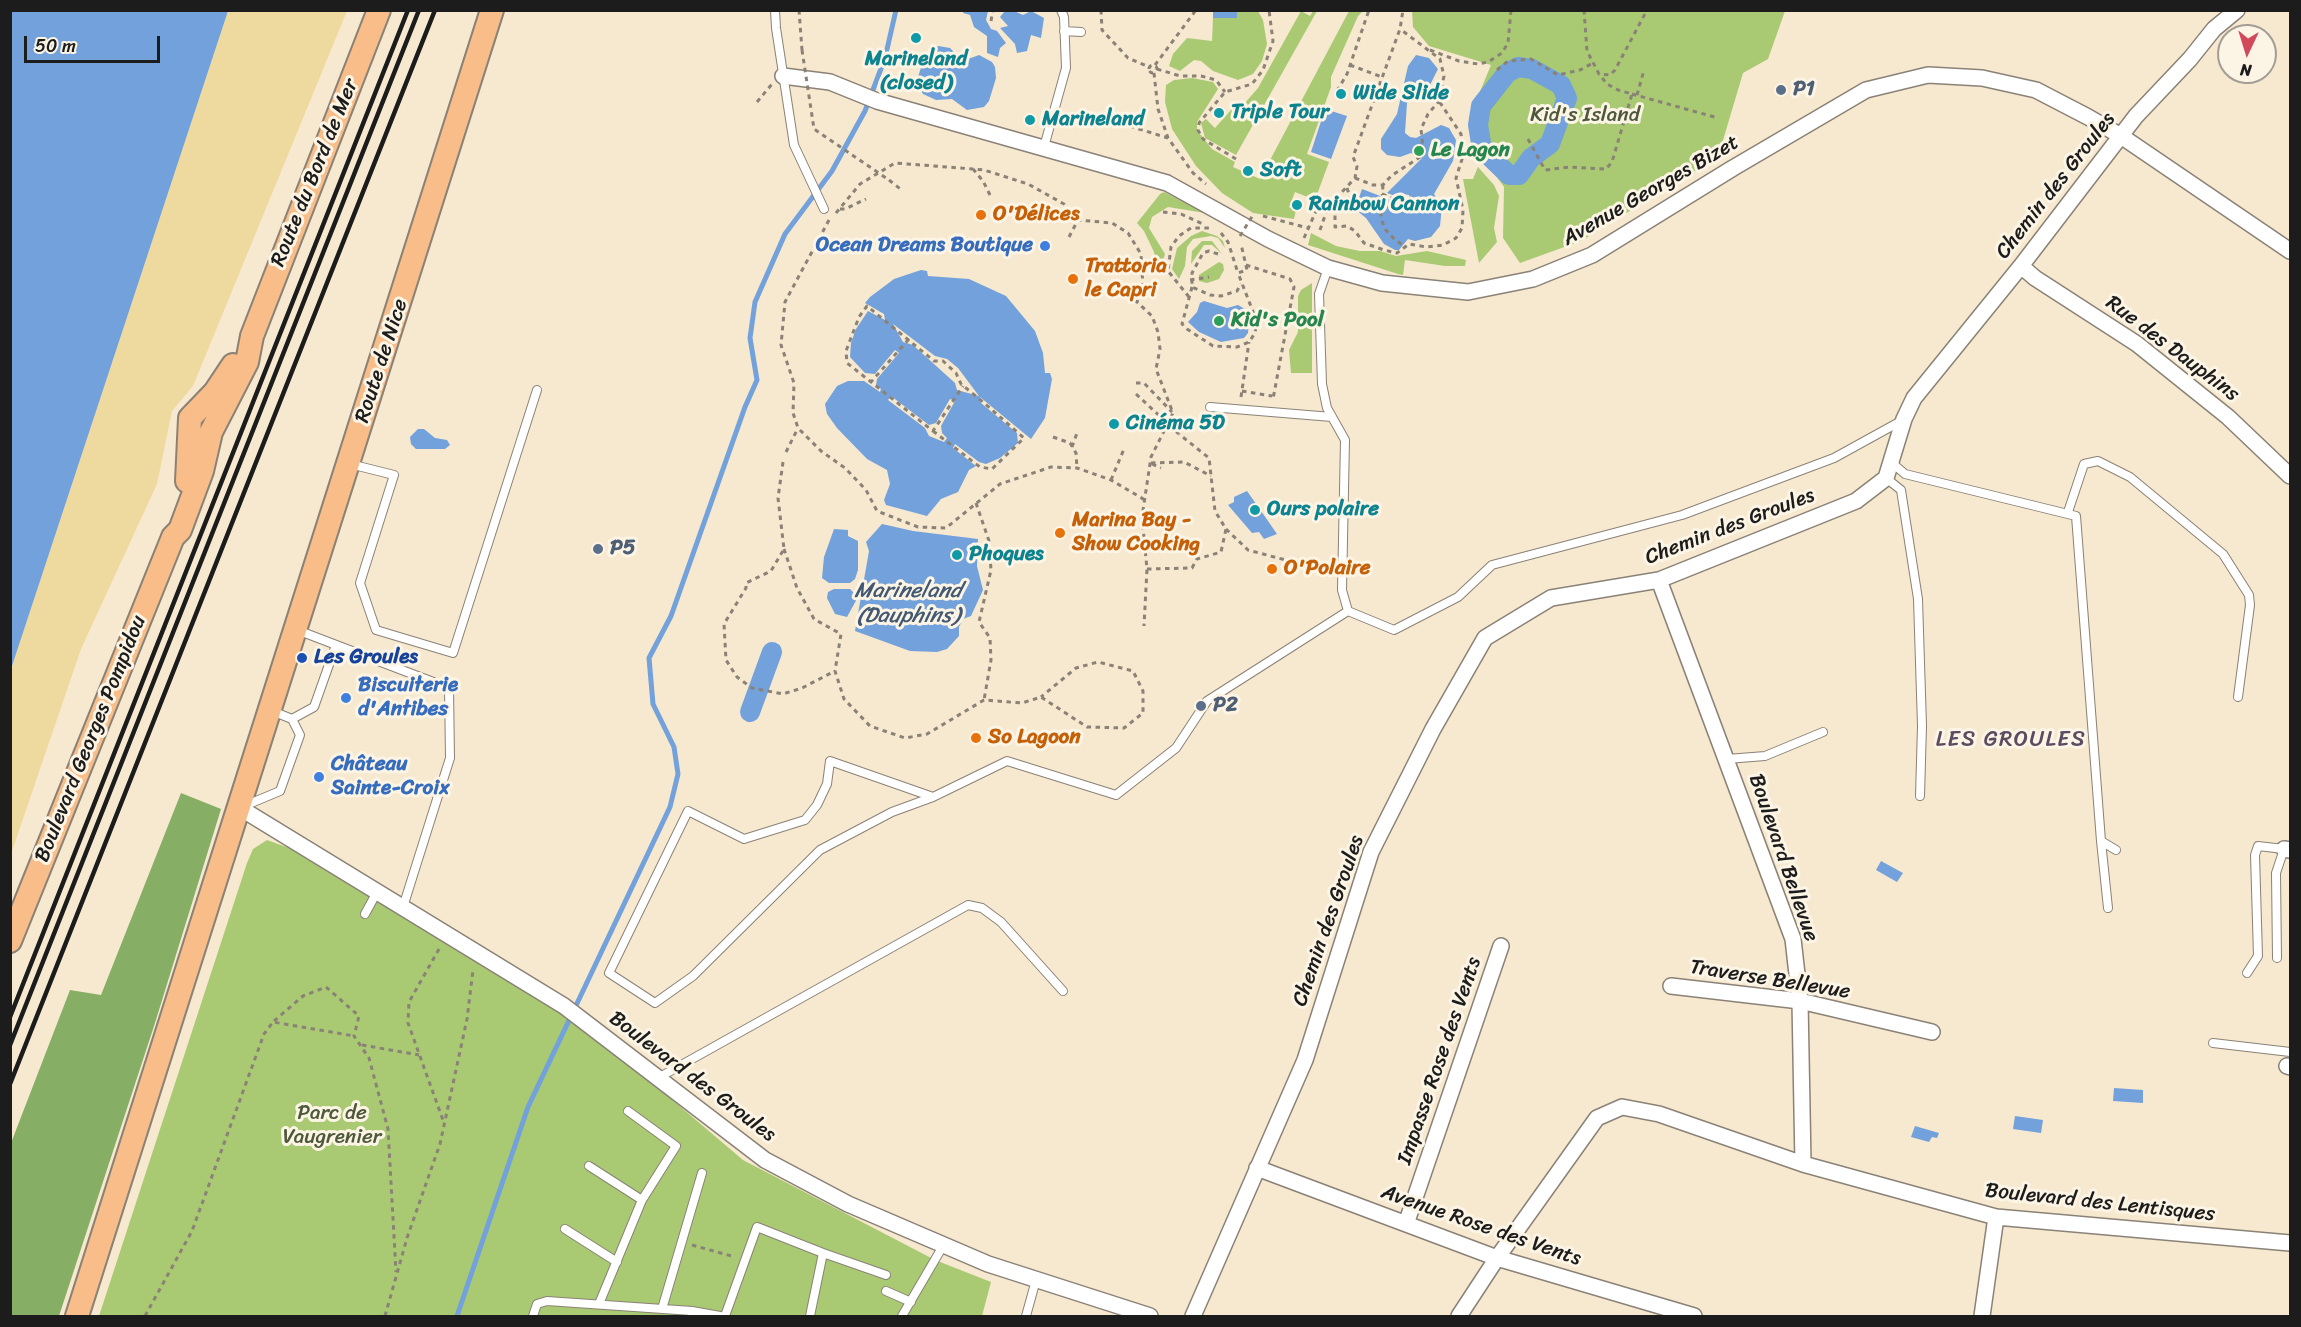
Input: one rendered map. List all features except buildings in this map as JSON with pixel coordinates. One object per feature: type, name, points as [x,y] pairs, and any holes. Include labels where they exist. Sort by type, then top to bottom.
[{"type":"main road","name":"Route du Bord de Mer","points":[[203,424],[223,382],[252,336],[380,10]]},
{"type":"main road","name":"Route de Nice","points":[[77,1317],[492,10]]},
{"type":"main road","name":"Boulevard Georges Pompidou","points":[[10,941],[173,537],[173,528],[185,496],[189,470],[203,424]]},
{"type":"street","points":[[2214,10],[2214,29]]},
{"type":"street","name":"Chemin des Groules","points":[[1193,1317],[1305,1059],[1371,852],[1433,729],[1485,638],[1551,598],[1659,580],[1856,501],[1886,478],[1904,419],[1914,398],[2021,266],[2121,136],[2214,29],[2237,10]]},
{"type":"street","name":"Avenue Georges Bizet","points":[[783,76],[830,82],[877,101],[1167,183],[1268,239],[1328,268],[1382,283],[1468,292],[1533,279],[1592,255],[1866,90],[1928,75],[1982,78],[2036,90],[2121,136],[2290,251]]},
{"type":"street","name":"Rue des Dauphins","points":[[2021,266],[2035,278],[2137,344],[2228,417],[2290,476]]},
{"type":"street","name":"Boulevard Bellevue","points":[[1659,580],[1794,939],[1800,1001],[1803,1164]]},
{"type":"street","name":"Boulevard des Groules","points":[[240,808],[564,1006],[765,1160],[848,1204],[943,1246],[1036,1280],[1150,1317]]},
{"type":"street","name":"Impasse Rose des Vents","points":[[1406,1224],[1501,946]]},
{"type":"street","name":"Traverse Bellevue","points":[[1671,986],[1800,1001],[1932,1032]]},
{"type":"street","name":"Boulevard des Lentisques","points":[[1459,1317],[1497,1258],[1597,1118],[1622,1107],[1659,1114],[1803,1164],[1996,1217],[2290,1243]]},
{"type":"street","name":"Avenue Rose des Vents","points":[[1257,1168],[1497,1258],[1694,1317]]},
{"type":"street","points":[[1982,1317],[1996,1217]]},
{"type":"lane","points":[[775,10],[794,145],[823,206]]},
{"type":"lane","points":[[1044,147],[1066,68],[1064,17],[1060,10]]},
{"type":"lane","points":[[1064,31],[1081,32]]},
{"type":"lane","points":[[1328,268],[1318,294],[1322,384],[1332,417],[1345,440],[1342,590],[1348,611]]},
{"type":"lane","points":[[350,463],[394,475],[360,583],[376,630],[453,653],[537,390]]},
{"type":"lane","points":[[1210,407],[1332,417]]},
{"type":"lane","points":[[1348,611],[1394,630],[1458,597],[1492,565],[1682,515],[1834,458],[1904,419]]},
{"type":"lane","points":[[2068,512],[2084,464],[2098,461],[2130,477],[2223,554],[2249,595],[2250,605],[2238,697]]},
{"type":"lane","points":[[1891,462],[1905,474],[2068,512],[2076,516],[2108,908]]},
{"type":"lane","points":[[1886,478],[1901,490],[1918,599],[1922,726],[1920,796]]},
{"type":"lane","points":[[933,797],[830,760],[827,784],[818,805],[805,820],[744,839],[688,811],[609,973],[655,1003],[693,976],[820,850],[892,812],[933,797],[1007,761],[1116,795],[1176,748],[1207,701],[1348,611]]},
{"type":"lane","points":[[297,630],[449,688],[450,758],[404,907]]},
{"type":"lane","points":[[292,719],[314,707],[336,645]]},
{"type":"lane","points":[[240,808],[280,791],[300,735],[292,719],[271,711]]},
{"type":"lane","points":[[1727,759],[1765,756],[1822,732]]},
{"type":"lane","points":[[2101,841],[2116,850]]},
{"type":"lane","points":[[2247,973],[2258,956],[2255,855],[2259,846],[2287,850],[2276,873],[2277,958]]},
{"type":"lane","points":[[365,914],[377,892]]},
{"type":"lane","points":[[658,1078],[968,905],[982,908],[1001,922],[1063,991]]},
{"type":"lane","points":[[2213,1042],[2289,1062]]},
{"type":"lane","points":[[599,1304],[642,1200],[676,1146],[628,1111]]},
{"type":"lane","points":[[589,1166],[642,1200]]},
{"type":"lane","points":[[662,1309],[702,1173]]},
{"type":"lane","points":[[725,1317],[757,1227],[886,1275]]},
{"type":"lane","points":[[565,1229],[616,1262]]},
{"type":"lane","points":[[902,1317],[943,1246]]},
{"type":"lane","points":[[810,1317],[823,1253]]},
{"type":"lane","points":[[1026,1317],[1036,1280]]},
{"type":"lane","points":[[886,1291],[911,1302]]},
{"type":"lane","points":[[533,1317],[537,1304],[547,1301],[662,1309],[720,1317]]},
{"type":"path","points":[[799,10],[802,50],[814,129],[903,191]]},
{"type":"path","points":[[992,21],[993,10]]},
{"type":"path","points":[[1101,10],[1102,30],[1128,58],[1149,67],[1155,65],[1196,10]]},
{"type":"path","points":[[1236,159],[1203,139],[1198,130],[1198,123],[1225,92],[1252,84],[1263,70],[1273,41],[1269,10]]},
{"type":"path","points":[[1337,91],[1350,65],[1369,10]]},
{"type":"path","points":[[1320,230],[1328,207],[1355,178],[1357,166],[1353,157],[1400,29],[1402,10]]},
{"type":"path","points":[[1426,49],[1460,61],[1479,64],[1488,62],[1502,53],[1508,43],[1511,10]]},
{"type":"path","points":[[1584,10],[1587,51],[1599,74],[1618,90],[1718,118]]},
{"type":"path","points":[[1599,74],[1610,75],[1615,70],[1647,10]]},
{"type":"path","points":[[1355,178],[1373,185],[1383,184],[1420,157],[1423,147],[1421,129],[1428,114],[1440,101],[1444,76],[1440,60],[1400,29]]},
{"type":"path","points":[[1497,70],[1508,62],[1531,59],[1558,75],[1580,70],[1593,63]]},
{"type":"path","points":[[1155,65],[1158,109],[1168,138],[1193,173]]},
{"type":"path","points":[[1350,65],[1382,77]]},
{"type":"path","points":[[1149,67],[1150,72],[1201,76],[1216,80],[1225,92]]},
{"type":"path","points":[[1637,95],[1644,70]]},
{"type":"path","points":[[757,102],[766,89],[783,76]]},
{"type":"path","points":[[1528,139],[1545,170],[1570,167],[1606,170],[1612,162],[1632,94]]},
{"type":"path","points":[[1347,188],[1350,196],[1347,206],[1335,212],[1335,227],[1347,226],[1355,231],[1364,243],[1393,253],[1409,244],[1443,245],[1456,238],[1462,228],[1463,210],[1456,178],[1463,156],[1461,134],[1440,101]]},
{"type":"path","points":[[1104,118],[1168,138]]},
{"type":"path","points":[[1137,302],[1143,287],[1141,254],[1128,233],[1112,223],[1078,220],[1064,204],[1028,184],[984,170],[895,163],[860,184],[829,220],[785,302],[782,345],[794,383],[793,413],[798,428],[821,451],[845,468],[866,490],[877,511],[918,527],[946,528],[1000,484],[1051,466],[1077,468],[1111,480],[1145,500]]},
{"type":"path","points":[[973,169],[983,181],[990,195]]},
{"type":"path","points":[[1383,184],[1381,216],[1384,228],[1395,240],[1406,247]]},
{"type":"path","points":[[1382,194],[1397,200]]},
{"type":"path","points":[[839,208],[845,209],[866,199]]},
{"type":"path","points":[[1302,244],[1316,211],[1328,207]]},
{"type":"path","points":[[1162,212],[1181,214],[1220,231],[1228,242],[1241,284],[1257,322],[1255,333],[1248,342],[1240,410]]},
{"type":"path","points":[[1238,273],[1247,270],[1240,236],[1252,215],[1273,217],[1308,228]]},
{"type":"path","points":[[1069,237],[1078,220]]},
{"type":"path","points":[[1189,297],[1168,271],[1171,247],[1179,236],[1191,228],[1206,226]]},
{"type":"path","points":[[1218,254],[1209,251],[1203,253],[1192,280],[1182,324],[1213,346],[1237,346],[1248,342]]},
{"type":"path","points":[[1246,265],[1290,279],[1294,287],[1272,396],[1273,412]]},
{"type":"path","points":[[1192,280],[1209,277]]},
{"type":"path","points":[[1192,288],[1210,295],[1221,296],[1237,291],[1241,284]]},
{"type":"path","points":[[1110,289],[1137,302],[1152,316],[1158,332],[1160,349],[1156,369],[1173,413],[1150,463],[1142,517],[1147,569],[1144,626]]},
{"type":"path","points":[[867,306],[897,329],[907,340],[934,361],[943,362],[956,373],[962,387],[1024,438],[992,469],[980,467],[847,363],[846,351],[859,317],[867,306]]},
{"type":"path","points":[[870,382],[907,340]]},
{"type":"path","points":[[1136,382],[1144,383],[1173,413]]},
{"type":"path","points":[[933,431],[962,387]]},
{"type":"path","points":[[1242,391],[1272,396]]},
{"type":"path","points":[[1136,394],[1209,458],[1215,511],[1226,529],[1248,550],[1293,562]]},
{"type":"path","points":[[786,452],[798,428]]},
{"type":"path","points":[[1072,447],[1077,434]]},
{"type":"path","points":[[1053,437],[1070,443],[1076,453],[1077,468]]},
{"type":"path","points":[[1111,480],[1124,449]]},
{"type":"path","points":[[783,462],[778,498],[784,549],[797,588],[814,619],[841,634],[835,671],[844,699],[870,726],[905,738],[927,734],[984,700],[1022,703],[1041,697],[1057,681],[1076,668],[1098,662],[1133,671],[1143,691],[1143,713],[1124,728],[1088,727],[1041,697]]},
{"type":"path","points":[[1150,463],[1184,462],[1211,476]]},
{"type":"path","points":[[1150,463],[1161,468]]},
{"type":"path","points":[[976,503],[989,542],[991,570],[979,622],[990,638],[990,675],[984,700]]},
{"type":"path","points":[[1147,569],[1192,568],[1197,559],[1221,552],[1226,529]]},
{"type":"path","points":[[784,549],[771,572],[746,583],[746,588],[724,624],[726,660],[737,677],[761,692],[783,694],[802,688],[835,671]]},
{"type":"path","points":[[444,1123],[408,1023],[409,1002],[448,934]]},
{"type":"path","points":[[385,1317],[444,1123],[467,1018],[475,950]]},
{"type":"path","points":[[145,1317],[192,1231],[264,1034],[273,1022],[303,996],[326,987],[359,1016],[354,1036]]},
{"type":"path","points":[[273,1022],[354,1036],[373,1069],[388,1129],[396,1276]]},
{"type":"path","points":[[360,1045],[419,1055]]},
{"type":"path","points":[[705,1248],[745,1261]]},
{"type":"green space","name":"Kid's Island","points":[[1412,10],[1785,11],[1768,59],[1743,73],[1718,157],[1581,241],[1520,263],[1503,238],[1504,187],[1475,147],[1469,118],[1491,65],[1429,46],[1413,27]]},
{"type":"green space","points":[[1237,11],[1258,11],[1263,20],[1267,44],[1262,61],[1253,74],[1238,80],[1213,71],[1201,61],[1194,60],[1180,71],[1169,66],[1173,54],[1187,38],[1212,41],[1213,18],[1236,18]]},
{"type":"green space","points":[[1301,11],[1310,16],[1313,11],[1317,11],[1236,155],[1205,138],[1201,123],[1206,119],[1215,128],[1231,110],[1244,104],[1258,88]]},
{"type":"green space","points":[[1349,11],[1363,11],[1358,16],[1331,77],[1331,87],[1307,154],[1329,162],[1315,200],[1295,192],[1289,207],[1296,210],[1294,219],[1253,213],[1222,193],[1196,166],[1172,129],[1165,102],[1166,85],[1174,80],[1192,78],[1213,82],[1218,89],[1197,122],[1197,130],[1212,149],[1235,162],[1233,167],[1260,179]]},
{"type":"green space","points":[[1478,167],[1494,185],[1499,196],[1494,228],[1497,242],[1479,263],[1463,179],[1473,179]]},
{"type":"green space","points":[[1164,192],[1205,213],[1168,207],[1152,217],[1149,228],[1165,254],[1158,275],[1154,252],[1144,231],[1137,223]]},
{"type":"green space","points":[[1202,231],[1217,236],[1223,241],[1225,248],[1218,238],[1211,236],[1193,239],[1187,247],[1185,266],[1179,279],[1172,269],[1177,248],[1191,236]]},
{"type":"green space","points":[[1311,233],[1336,246],[1360,251],[1380,251],[1396,256],[1427,251],[1466,260],[1465,266],[1445,266],[1405,260],[1403,275],[1398,274],[1308,245]]},
{"type":"green space","points":[[1202,241],[1212,241],[1222,254],[1212,245],[1204,245],[1191,264],[1192,251]]},
{"type":"green space","points":[[1219,262],[1223,264],[1224,270],[1219,279],[1207,283],[1199,281],[1199,275]]},
{"type":"green space","points":[[1312,283],[1312,373],[1291,373],[1289,350],[1298,332],[1298,296],[1301,290]]},
{"type":"green space","points":[[181,793],[221,809],[155,1023],[59,1316],[11,1316],[11,1143],[70,990],[101,995]]},
{"type":"green space","name":"Parc de Vaugrenier","points":[[267,840],[289,848],[570,1013],[743,1160],[935,1260],[991,1282],[982,1316],[99,1316],[247,863],[253,849]]},
{"type":"sand","points":[[228,11],[347,11],[193,386],[172,411],[157,484],[81,649],[11,854],[11,669]]},
{"type":"water","points":[[10,11],[228,11],[11,669]]},
{"type":"water","points":[[964,11],[988,11],[986,20],[991,29],[997,31],[1006,43],[1000,48],[998,57],[987,53],[987,36],[974,27],[970,15],[963,13]]},
{"type":"water","points":[[1005,11],[1014,11],[1023,15],[1031,11],[1044,18],[1041,38],[1031,35],[1027,51],[1017,53],[1015,44],[1000,28],[1008,26],[1000,17]]},
{"type":"water","points":[[1213,11],[1237,11],[1237,18],[1213,18]]},
{"type":"water","points":[[938,46],[950,48],[956,54],[971,58],[979,55],[992,62],[996,78],[989,101],[984,107],[967,110],[952,99],[936,100],[923,94],[919,87],[918,77],[924,58],[931,48]]},
{"type":"water","name":"Le Lagon","points":[[1416,55],[1429,58],[1438,69],[1428,89],[1428,101],[1418,95],[1407,103],[1405,133],[1416,138],[1441,125],[1449,128],[1456,140],[1453,161],[1434,194],[1442,206],[1440,226],[1431,237],[1415,241],[1408,239],[1399,250],[1395,250],[1384,244],[1366,218],[1355,209],[1362,189],[1396,202],[1401,209],[1407,209],[1411,205],[1409,195],[1403,194],[1398,197],[1387,193],[1422,158],[1411,153],[1400,157],[1387,155],[1381,149],[1381,139],[1397,114],[1408,66]]},
{"type":"water","points":[[1325,109],[1347,116],[1331,159],[1311,152]]},
{"type":"water","points":[[921,270],[927,271],[928,276],[969,279],[1006,296],[1035,331],[1043,353],[1045,373],[1050,373],[1052,379],[1045,418],[1031,439],[980,397],[981,403],[1017,433],[1018,443],[1000,458],[986,464],[979,462],[955,444],[953,448],[976,466],[969,470],[958,492],[941,499],[927,516],[886,505],[884,500],[890,484],[887,470],[867,459],[837,428],[827,414],[825,404],[837,386],[848,381],[864,381],[880,392],[881,389],[876,385],[877,379],[899,353],[895,350],[875,374],[865,373],[850,357],[851,343],[856,329],[868,311],[885,320],[884,314],[865,303],[894,279]],"holes":[[[893,324],[935,356],[947,359],[958,368],[979,396],[957,390],[955,383],[913,345],[903,342]],[[891,396],[929,425],[936,423],[950,399],[955,401],[941,426],[942,433],[947,438],[944,442],[929,436],[925,428],[888,400]]]},
{"type":"water","name":"Kid's Pool","points":[[1204,301],[1227,308],[1238,305],[1245,309],[1249,319],[1248,333],[1244,338],[1221,342],[1199,332],[1188,322],[1197,312],[1200,303]]},
{"type":"water","points":[[418,429],[424,429],[435,438],[447,440],[450,445],[445,449],[416,449],[411,444],[410,437]]},
{"type":"water","points":[[1247,491],[1277,534],[1264,539],[1259,532],[1252,533],[1228,505],[1234,502],[1234,497]]},
{"type":"water","name":"Marineland (Dauphins)","points":[[882,524],[913,531],[978,539],[977,566],[983,590],[971,616],[963,619],[959,627],[959,636],[947,649],[937,652],[910,651],[855,631],[869,551],[866,542]]},
{"type":"water","points":[[834,529],[848,530],[848,536],[858,541],[858,570],[855,579],[850,583],[829,583],[822,578],[824,557]]},
{"type":"water","points":[[834,589],[850,589],[858,597],[847,617],[835,614],[827,598],[828,592]]},
{"type":"water","points":[[1881,861],[1903,873],[1897,882],[1876,870]]},
{"type":"water","points":[[2114,1088],[2143,1090],[2143,1103],[2113,1101]]},
{"type":"water","points":[[2015,1116],[2043,1120],[2041,1133],[2013,1129]]},
{"type":"water","points":[[1915,1126],[1939,1133],[1937,1138],[1932,1137],[1929,1142],[1911,1137]]},
{"type":"waterway","points":[[457,1316],[528,1107],[670,807],[678,774],[674,747],[653,704],[649,658],[671,616],[745,407],[757,380],[750,338],[755,302],[785,234],[832,171],[865,111],[885,58],[896,10]]},
{"type":"waterway","points":[[1518,67],[1532,69],[1561,85],[1567,98],[1550,144],[1531,158],[1519,175],[1509,175],[1482,149],[1478,125],[1481,106],[1507,73],[1518,67]]},
{"type":"waterway","points":[[750,712],[772,652]]},
{"type":"railway","points":[[10,1017],[408,10]]},
{"type":"railway","points":[[10,1045],[419,10]]},
{"type":"railway","points":[[10,1084],[435,10]]},
{"type":"place","name":"Marineland (closed)","points":[[916,38]]},
{"type":"place","name":"P1","points":[[1781,90]]},
{"type":"place","name":"Wide Slide","points":[[1341,94]]},
{"type":"place","name":"Triple Tour","points":[[1219,113]]},
{"type":"place","name":"Marineland","points":[[1030,120]]},
{"type":"place","name":"Le Lagon","points":[[1419,151]]},
{"type":"place","name":"Soft","points":[[1248,171]]},
{"type":"place","name":"Rainbow Cannon","points":[[1297,205]]},
{"type":"place","name":"O'Délices","points":[[981,215]]},
{"type":"place","name":"Ocean Dreams Boutique","points":[[1045,246]]},
{"type":"place","name":"Trattoria le Capri","points":[[1073,279]]},
{"type":"place","name":"Kid's Pool","points":[[1219,321]]},
{"type":"place","name":"Cinéma 5D","points":[[1114,424]]},
{"type":"place","name":"Ours polaire","points":[[1255,510]]},
{"type":"place","name":"Marina Bay - Show Cooking","points":[[1060,533]]},
{"type":"place","name":"P5","points":[[598,549]]},
{"type":"place","name":"Phoques","points":[[957,555]]},
{"type":"place","name":"O'Polaire","points":[[1272,569]]},
{"type":"place","name":"Les Groules","points":[[302,658]]},
{"type":"place","name":"Biscuiterie d'Antibes","points":[[346,698]]},
{"type":"place","name":"P2","points":[[1201,706]]},
{"type":"place","name":"So Lagoon","points":[[976,738]]},
{"type":"place","name":"Château Sainte-Croix","points":[[319,777]]},
{"type":"district","name":"LES GROULES","points":[[2011,740]]}]
